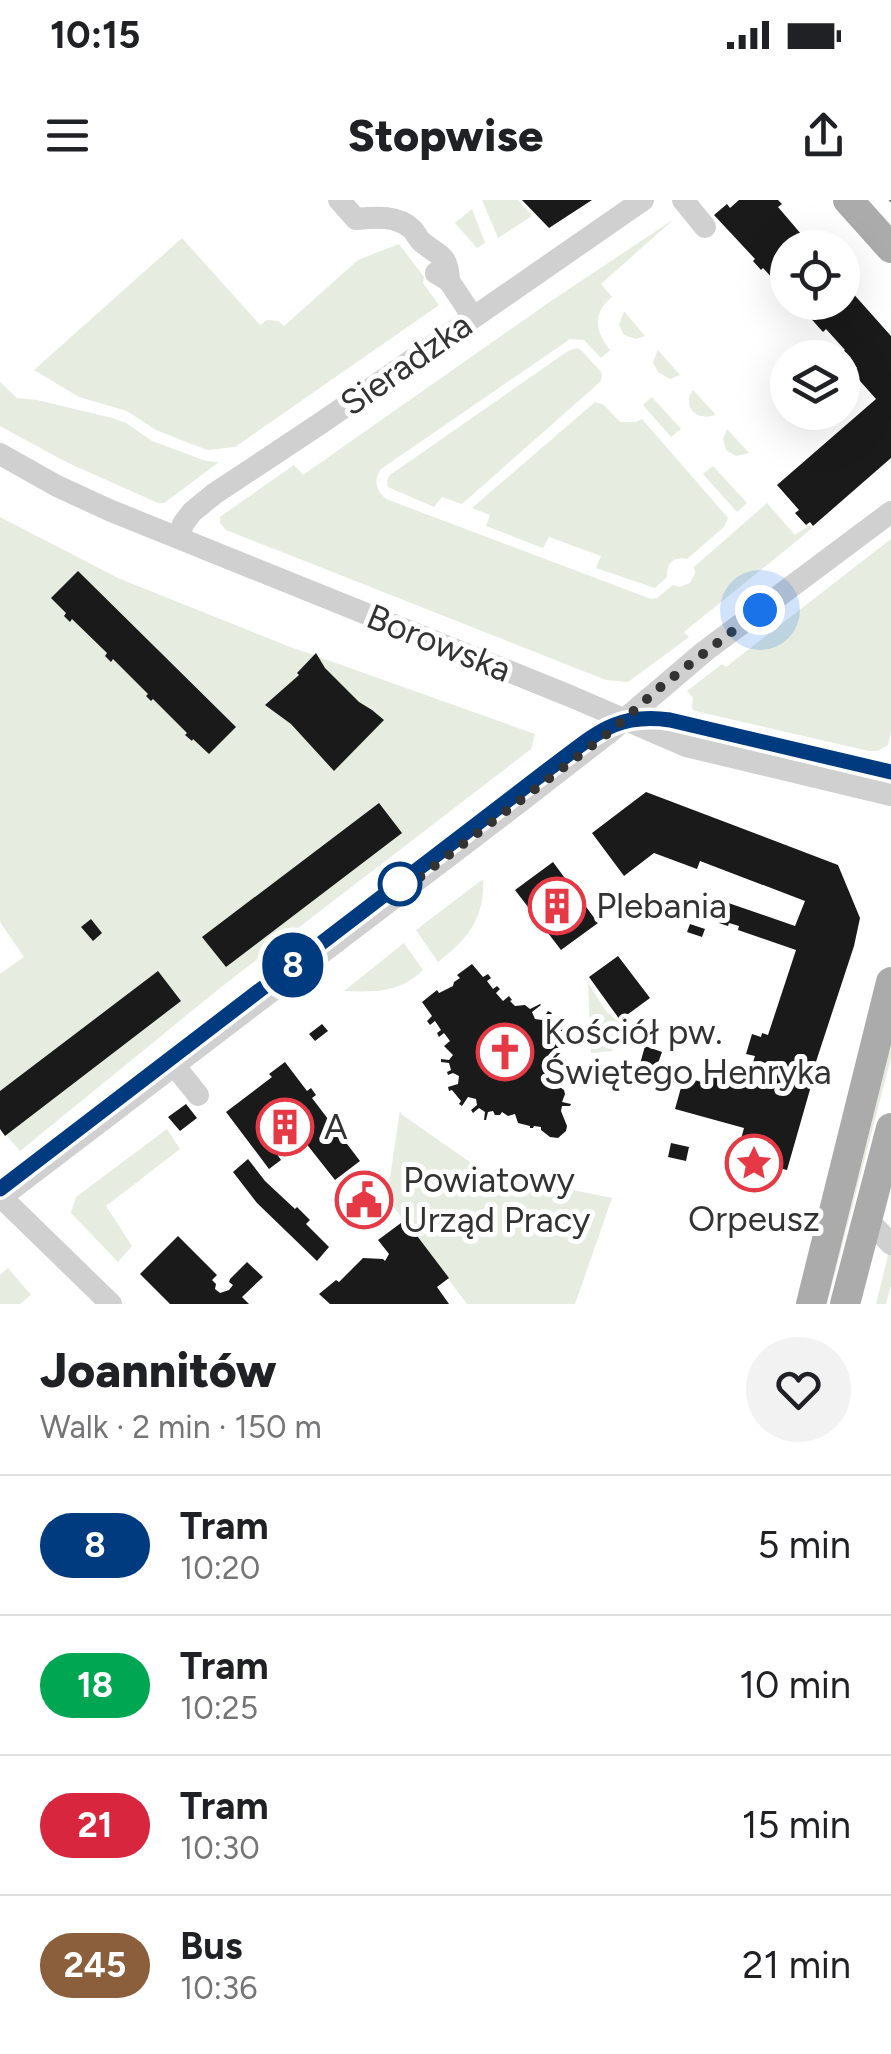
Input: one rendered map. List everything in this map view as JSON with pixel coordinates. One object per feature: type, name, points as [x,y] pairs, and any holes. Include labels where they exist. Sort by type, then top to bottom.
[{"type":"main road","points":[[848,200],[891,248]]},
{"type":"main road","points":[[810,1304],[891,982]]},
{"type":"main road","points":[[845,1304],[891,1128]]},
{"type":"street","points":[[339,200],[356,219],[380,216],[412,228],[424,244],[424,256],[436,274],[448,281],[474,318]]},
{"type":"street","name":"Sieradzka","points":[[178,538],[192,512],[214,494],[644,200]]},
{"type":"street","points":[[682,200],[706,227]]},
{"type":"street","name":"Borowska","points":[[0,454],[109,510],[686,746],[891,795]]},
{"type":"street","points":[[112,1304],[0,1197],[891,512]]},
{"type":"street","points":[[174,1065],[198,1095]]},
{"type":"street","points":[[867,1219],[891,1244]]},
{"type":"shaded area","points":[[482,200],[518,200],[532,216],[498,238]]},
{"type":"shaded area","points":[[472,209],[485,243],[477,248],[455,223]]},
{"type":"shaded area","points":[[674,219],[601,284],[612,297],[599,316],[599,330],[610,350],[601,358],[584,340],[570,339],[381,469],[376,481],[386,499],[651,599],[673,585],[690,583],[694,567],[767,503],[795,535],[810,525],[812,528],[684,632],[689,637],[628,682],[606,680],[226,530],[220,523],[220,517],[294,465],[303,475]]},
{"type":"shaded area","points":[[182,238],[260,325],[267,320],[284,326],[358,260],[399,244],[439,305],[235,447],[207,450],[156,430],[127,411],[79,397],[34,370]]},
{"type":"shaded area","points":[[624,311],[645,336],[636,339],[624,335],[619,325]]},
{"type":"shaded area","points":[[577,348],[601,372],[600,382],[462,504],[442,497],[434,507],[388,487],[390,475]]},
{"type":"shaded area","points":[[658,350],[680,375],[670,379],[658,372],[653,362]]},
{"type":"shaded area","points":[[0,382],[17,398],[112,418],[152,441],[219,462],[164,503],[158,503],[66,462],[0,426]]},
{"type":"shaded area","points":[[693,390],[715,415],[702,416],[693,411],[689,402]]},
{"type":"shaded area","points":[[652,397],[681,429],[671,437],[643,405]]},
{"type":"shaded area","points":[[595,402],[604,405],[620,422],[642,419],[728,518],[724,527],[687,559],[672,562],[667,577],[655,588],[596,568],[601,556],[549,537],[543,548],[486,526],[490,515],[472,508]]},
{"type":"shaded area","points":[[727,429],[749,453],[736,456],[726,450],[723,439]]},
{"type":"shaded area","points":[[713,466],[747,503],[737,512],[703,474]]},
{"type":"shaded area","points":[[0,517],[118,578],[285,645],[535,734],[531,749],[220,988],[20,1151],[0,1128],[0,974],[24,957],[0,922]]},
{"type":"shaded area","points":[[891,539],[888,745],[869,751],[692,708],[693,698],[687,691],[722,664],[726,667]]},
{"type":"shaded area","points":[[483,879],[478,916],[458,945],[438,962],[416,930]]},
{"type":"shaded area","points":[[404,943],[423,970],[414,978],[386,990],[344,991]]},
{"type":"shaded area","points":[[588,983],[606,1011],[623,1026],[612,1051],[591,1053]]},
{"type":"shaded area","points":[[891,1024],[891,1058],[827,1304],[821,1304]]},
{"type":"shaded area","points":[[400,1110],[484,1172],[612,1198],[575,1304],[467,1304],[387,1198]]},
{"type":"shaded area","points":[[167,1129],[180,1149],[106,1206],[132,1246],[118,1262],[71,1213],[76,1197]]},
{"type":"shaded area","points":[[889,1251],[891,1285],[886,1304],[876,1304]]},
{"type":"shaded area","points":[[8,1268],[31,1295],[20,1304],[0,1304],[0,1275]]},
{"type":"building","points":[[522,200],[592,200],[549,228]]},
{"type":"building","points":[[739,200],[778,200],[782,204],[778,207],[798,230],[770,230],[770,276],[714,215],[727,204],[730,208]]},
{"type":"building","points":[[860,301],[891,336],[891,458],[813,526],[810,522],[806,525],[795,513],[799,510],[777,485],[840,430],[860,430],[860,413],[876,399],[860,381],[860,340],[836,340],[826,329],[823,332],[812,320],[860,320]]},
{"type":"building","points":[[78,571],[236,727],[209,754],[185,735],[72,619],[70,622],[51,598]]},
{"type":"building","points":[[316,653],[325,668],[359,702],[384,720],[334,771],[291,724],[265,705],[299,675]]},
{"type":"building","points":[[646,792],[838,865],[860,918],[808,1086],[787,1170],[736,1157],[744,1128],[675,1109],[684,1077],[705,1083],[712,1076],[746,1084],[755,1056],[746,1054],[752,1034],[768,1035],[796,950],[738,930],[739,926],[713,921],[715,915],[707,913],[700,903],[708,896],[795,926],[805,901],[700,861],[697,869],[654,853],[624,876],[592,833]]},
{"type":"building","points":[[379,803],[402,833],[226,967],[202,937]]},
{"type":"building","name":"Plebania","points":[[553,862],[598,923],[561,950],[515,890]]},
{"type":"building","points":[[91,919],[102,933],[93,941],[81,927]]},
{"type":"building","points":[[690,924],[705,929],[702,937],[687,932]]},
{"type":"building","points":[[618,956],[650,998],[620,1020],[589,977]]},
{"type":"building","name":"Kościół pw. Świętego Henryka","points":[[472,964],[483,977],[488,974],[491,978],[487,981],[493,989],[500,989],[496,993],[503,1001],[509,996],[515,1006],[530,1009],[540,1004],[532,1012],[535,1019],[542,1020],[548,1011],[561,1026],[563,1031],[553,1033],[551,1041],[563,1045],[559,1048],[562,1069],[558,1071],[568,1079],[557,1078],[554,1083],[564,1090],[562,1102],[571,1104],[562,1106],[567,1126],[558,1138],[550,1137],[541,1127],[518,1123],[515,1114],[495,1115],[493,1111],[484,1120],[485,1112],[479,1108],[473,1113],[471,1110],[477,1105],[476,1099],[468,1097],[462,1106],[449,1091],[448,1087],[458,1084],[459,1076],[448,1075],[449,1063],[441,1062],[453,1055],[444,1046],[450,1041],[444,1033],[439,1037],[437,1033],[441,1030],[435,1021],[430,1025],[427,1021],[432,1016],[422,1002],[437,990],[439,993],[453,986],[460,978],[457,975]]},
{"type":"building","points":[[158,971],[181,1001],[5,1136],[0,1129],[0,1091]]},
{"type":"building","points":[[322,1024],[328,1031],[315,1041],[309,1034]]},
{"type":"building","points":[[645,1046],[662,1052],[656,1069],[640,1064]]},
{"type":"building","name":"A","points":[[285,1062],[307,1091],[311,1088],[316,1095],[312,1098],[360,1161],[335,1180],[301,1137],[277,1154],[281,1160],[269,1169],[226,1112],[272,1077],[269,1074]]},
{"type":"building","points":[[186,1104],[197,1118],[180,1131],[168,1117]]},
{"type":"building","points":[[671,1143],[689,1147],[686,1161],[668,1157]]},
{"type":"building","points":[[248,1159],[265,1181],[310,1220],[306,1224],[329,1247],[317,1261],[257,1203],[233,1172]]},
{"type":"building","points":[[405,1220],[449,1278],[437,1287],[449,1304],[330,1304],[319,1294],[336,1280],[339,1282],[363,1258],[385,1261],[389,1254],[378,1240]]},
{"type":"building","points":[[178,1236],[217,1275],[212,1280],[220,1293],[229,1290],[233,1285],[230,1279],[247,1262],[263,1277],[242,1297],[249,1304],[170,1304],[140,1274]]},
{"type":"tram line","points":[[0,1189],[550,768],[613,724],[648,717],[670,720],[847,761],[891,765]]},
{"type":"tram line","name":"8","points":[[0,1189],[550,768],[613,724],[648,717],[670,720],[891,772]]},
{"type":"place","name":"Plebania","points":[[557,906]]},
{"type":"place","name":"Kościół pw. Świętego Henryka","points":[[505,1052]]},
{"type":"place","name":"A","points":[[285,1127]]},
{"type":"place","name":"Orpeusz","points":[[754,1163]]},
{"type":"place","name":"Powiatowy Urząd Pracy","points":[[364,1200]]},
{"type":"route","points":[[400,884],[399,893],[518,804],[760,610]]}]
